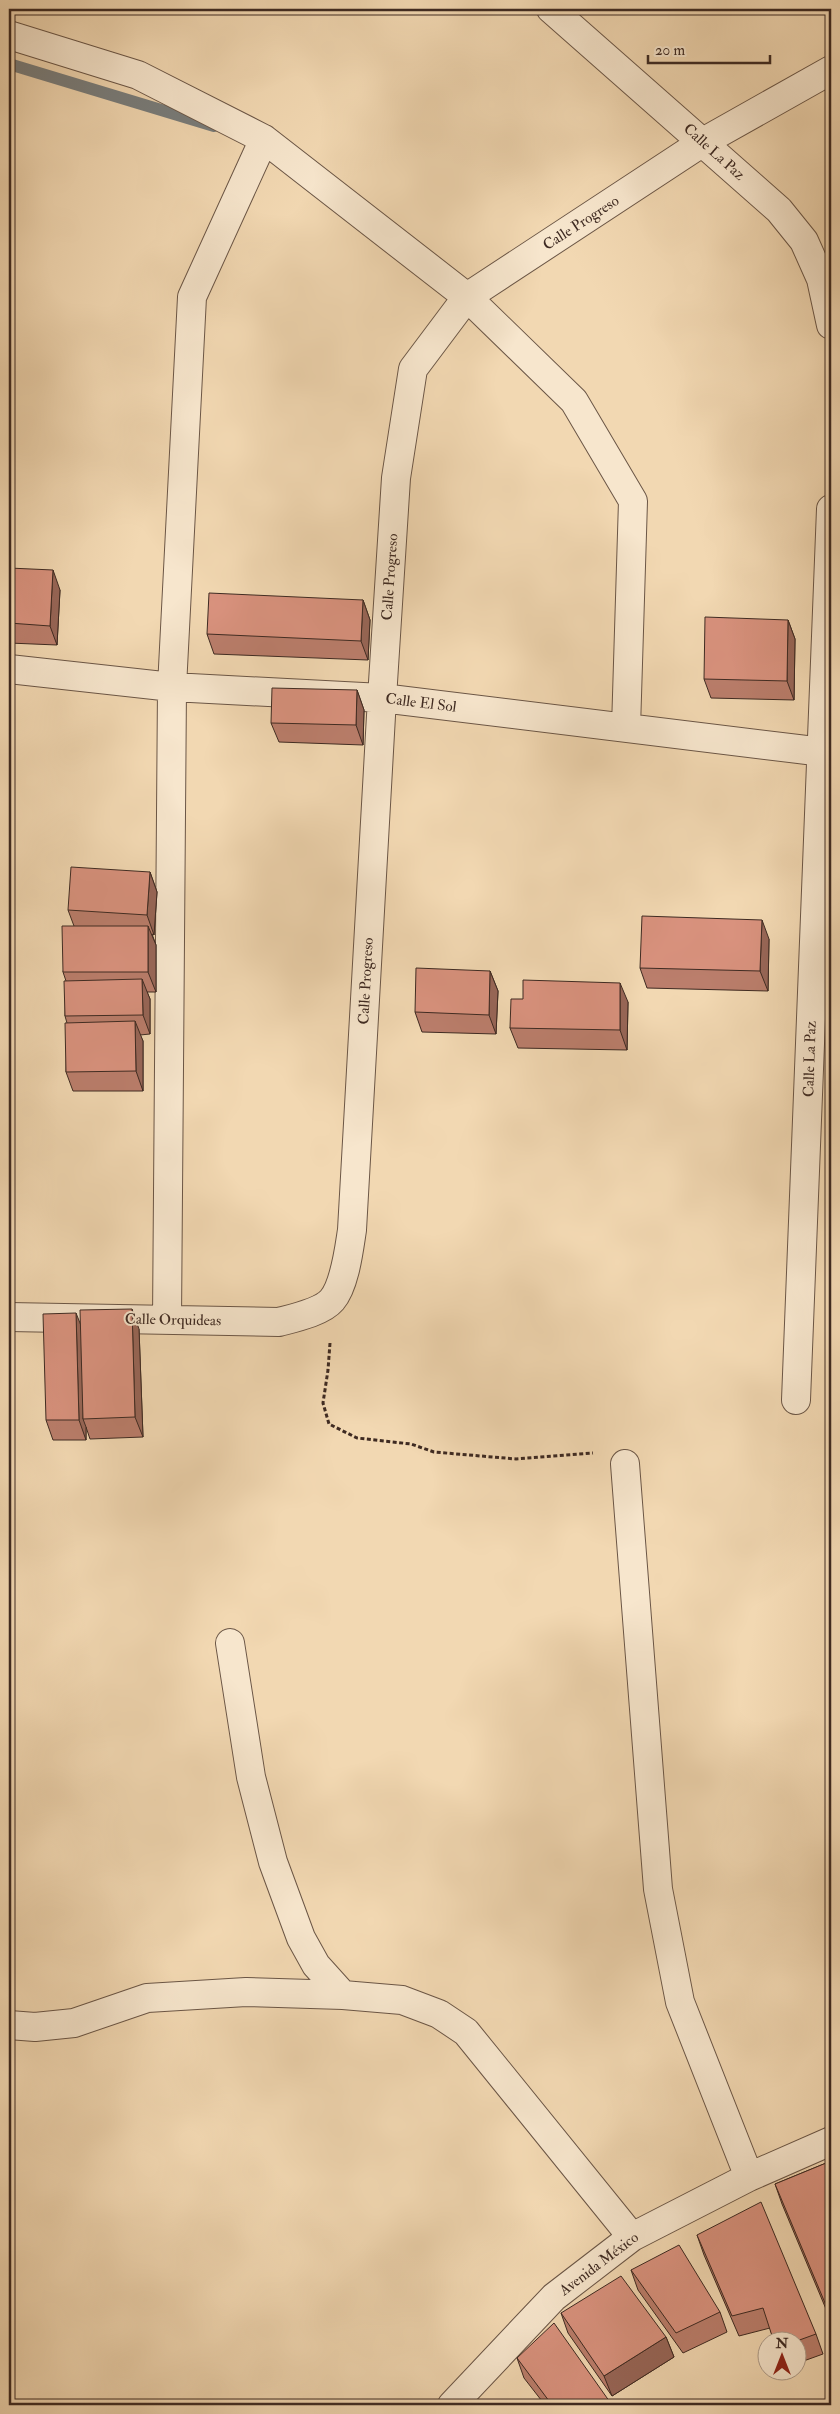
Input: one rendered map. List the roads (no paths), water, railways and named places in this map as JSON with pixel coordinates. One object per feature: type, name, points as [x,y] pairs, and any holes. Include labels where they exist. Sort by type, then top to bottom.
[{"type":"street","name":"Calle La Paz","points":[[551,9],[779,210],[804,241],[821,279],[831,325]]},
{"type":"street","points":[[9,35],[138,75],[264,139],[467,297],[574,401],[633,501],[626,728]]},
{"type":"street","name":"Calle Progreso","points":[[332,1300],[347,1268],[352,1230],[396,478],[413,369],[467,297],[704,142],[831,70]]},
{"type":"street","points":[[167,1320],[172,687],[192,296],[264,139]]},
{"type":"street","name":"Calle La Paz","points":[[796,1400],[827,753],[831,509]]},
{"type":"street","name":"Calle El Sol","points":[[9,669],[172,687],[382,698],[827,753]]},
{"type":"street","name":"Calle Orquideas","points":[[9,1317],[279,1322],[306,1315],[332,1300]]},
{"type":"street","points":[[625,1464],[658,1889],[680,2002],[749,2177]]},
{"type":"street","points":[[230,1642],[251,1777],[273,1862],[308,1951],[316,1965],[343,1995]]},
{"type":"street","points":[[9,2025],[35,2027],[74,2023],[147,1998],[181,1995],[246,1992],[343,1995],[402,2000],[439,2014],[466,2032],[632,2237]]},
{"type":"street","name":"Avenida México","points":[[452,2405],[554,2298],[632,2237],[749,2177],[831,2141]]},
{"type":"waterway","points":[[9,64],[214,126]]}]
